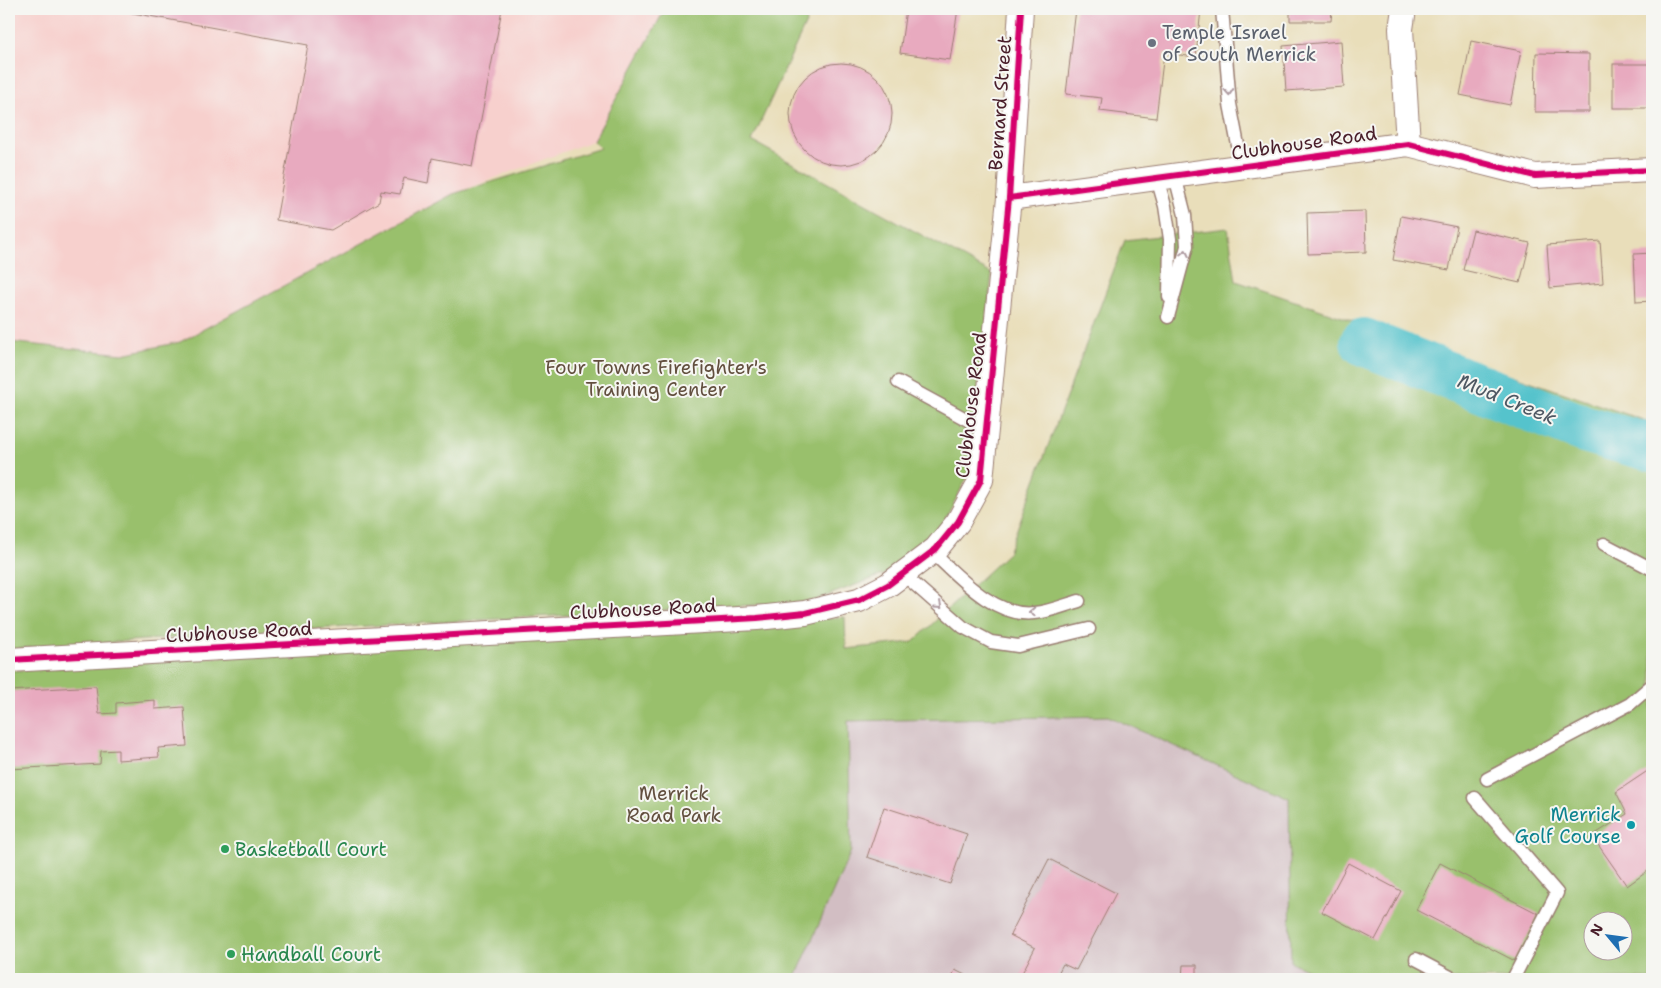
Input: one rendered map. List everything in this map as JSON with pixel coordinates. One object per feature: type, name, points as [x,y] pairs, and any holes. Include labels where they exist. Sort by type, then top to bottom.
[{"type":"street","name":"Bernard Street","points":[[1009,198],[1021,9]]},
{"type":"street","points":[[1404,9],[1401,29],[1408,144]]},
{"type":"street","name":"Clubhouse Road","points":[[9,660],[757,618],[805,613],[859,600],[888,585],[932,552],[958,522],[981,480],[1009,198],[1408,144],[1535,176],[1652,170]]},
{"type":"lane","points":[[1222,9],[1230,104],[1242,166]]},
{"type":"lane","points":[[1166,177],[1185,215],[1187,246],[1168,317],[1170,239],[1164,206],[1166,177]]},
{"type":"lane","points":[[898,382],[986,430]]},
{"type":"lane","points":[[1604,544],[1652,569]]},
{"type":"lane","points":[[932,552],[978,594],[1007,610],[1034,614],[1079,601]]},
{"type":"lane","points":[[903,574],[963,627],[991,642],[1018,646],[1089,629]]},
{"type":"lane","points":[[1487,779],[1630,704],[1652,685]]},
{"type":"lane","points":[[1476,798],[1557,893],[1513,979]]},
{"type":"lane","points":[[1416,959],[1454,979]]},
{"type":"shaded area","points":[[9,9],[679,9],[616,132],[453,194],[180,342],[123,354],[9,342]]},
{"type":"shaded area","points":[[1108,716],[1290,798],[1291,962],[1328,979],[795,979],[851,851],[848,721]]},
{"type":"green space","name":"Four Towns Firefighter's Training Center","points":[[665,9],[797,9],[810,14],[752,141],[992,274],[968,476],[940,529],[893,571],[810,602],[295,630],[9,649],[9,342],[123,354],[180,342],[453,194],[601,148],[593,141]]},
{"type":"green space","name":"Merrick Road Park","points":[[1228,228],[1236,281],[1652,423],[1652,979],[1328,979],[1291,962],[1289,798],[1108,716],[848,721],[851,851],[795,979],[9,979],[9,671],[845,617],[846,649],[913,642],[1008,553],[1125,240]]},
{"type":"building","points":[[111,9],[502,9],[472,166],[432,158],[428,183],[404,178],[400,194],[381,191],[379,202],[331,230],[276,220],[308,45]]},
{"type":"building","points":[[906,9],[958,9],[950,60],[900,53]]},
{"type":"building","points":[[1076,9],[1201,9],[1196,57],[1164,53],[1156,118],[1100,111],[1102,98],[1066,94]]},
{"type":"building","points":[[1290,9],[1332,9],[1331,21],[1290,21]]},
{"type":"building","points":[[1341,41],[1344,87],[1286,91],[1283,46]]},
{"type":"building","points":[[1471,41],[1521,51],[1510,105],[1460,95]]},
{"type":"building","points":[[1536,53],[1589,54],[1589,112],[1535,112]]},
{"type":"building","points":[[841,63],[861,67],[877,78],[888,94],[892,114],[888,134],[877,150],[861,161],[841,165],[821,161],[805,150],[794,134],[790,114],[794,94],[805,78],[821,67]]},
{"type":"building","points":[[1613,64],[1652,64],[1652,108],[1613,108]]},
{"type":"building","points":[[1365,211],[1366,252],[1308,254],[1307,213]]},
{"type":"building","points":[[1401,216],[1457,227],[1449,270],[1393,260]]},
{"type":"building","points":[[1473,230],[1530,243],[1520,283],[1463,270]]},
{"type":"building","points":[[1600,241],[1603,283],[1550,288],[1547,245]]},
{"type":"building","points":[[1652,253],[1652,301],[1636,302],[1634,254]]},
{"type":"building","points":[[96,686],[99,714],[116,713],[116,703],[155,700],[155,709],[184,707],[187,746],[158,748],[159,757],[118,760],[118,750],[101,751],[100,764],[9,769],[9,691]]},
{"type":"building","name":"Merrick Golf Course","points":[[1652,768],[1652,868],[1627,886],[1592,836],[1627,814],[1616,792]]},
{"type":"building","points":[[884,807],[967,834],[950,884],[867,857]]},
{"type":"building","points":[[1049,859],[1116,893],[1076,970],[1063,964],[1055,979],[1019,979],[1035,948],[1010,935]]},
{"type":"building","points":[[1348,863],[1401,891],[1375,940],[1322,912]]},
{"type":"building","points":[[1440,863],[1539,914],[1515,961],[1416,910]]},
{"type":"building","points":[[1183,965],[1197,965],[1197,979],[1182,979]]},
{"type":"building","points":[[955,970],[973,979],[951,979]]},
{"type":"waterway","name":"Mud Creek","points":[[1364,342],[1584,429],[1652,448]]},
{"type":"cycle path","points":[[9,660],[757,618],[805,613],[859,600],[888,585],[936,549],[958,522],[981,480],[1009,198],[1021,9]]},
{"type":"cycle path","points":[[1009,198],[1408,144],[1535,176],[1652,170]]},
{"type":"place","name":"Temple Israel of South Merrick","points":[[1152,43]]},
{"type":"place","name":"Merrick Golf Course","points":[[1631,825]]},
{"type":"place","name":"Basketball Court","points":[[225,849]]},
{"type":"place","name":"Handball Court","points":[[231,954]]}]
